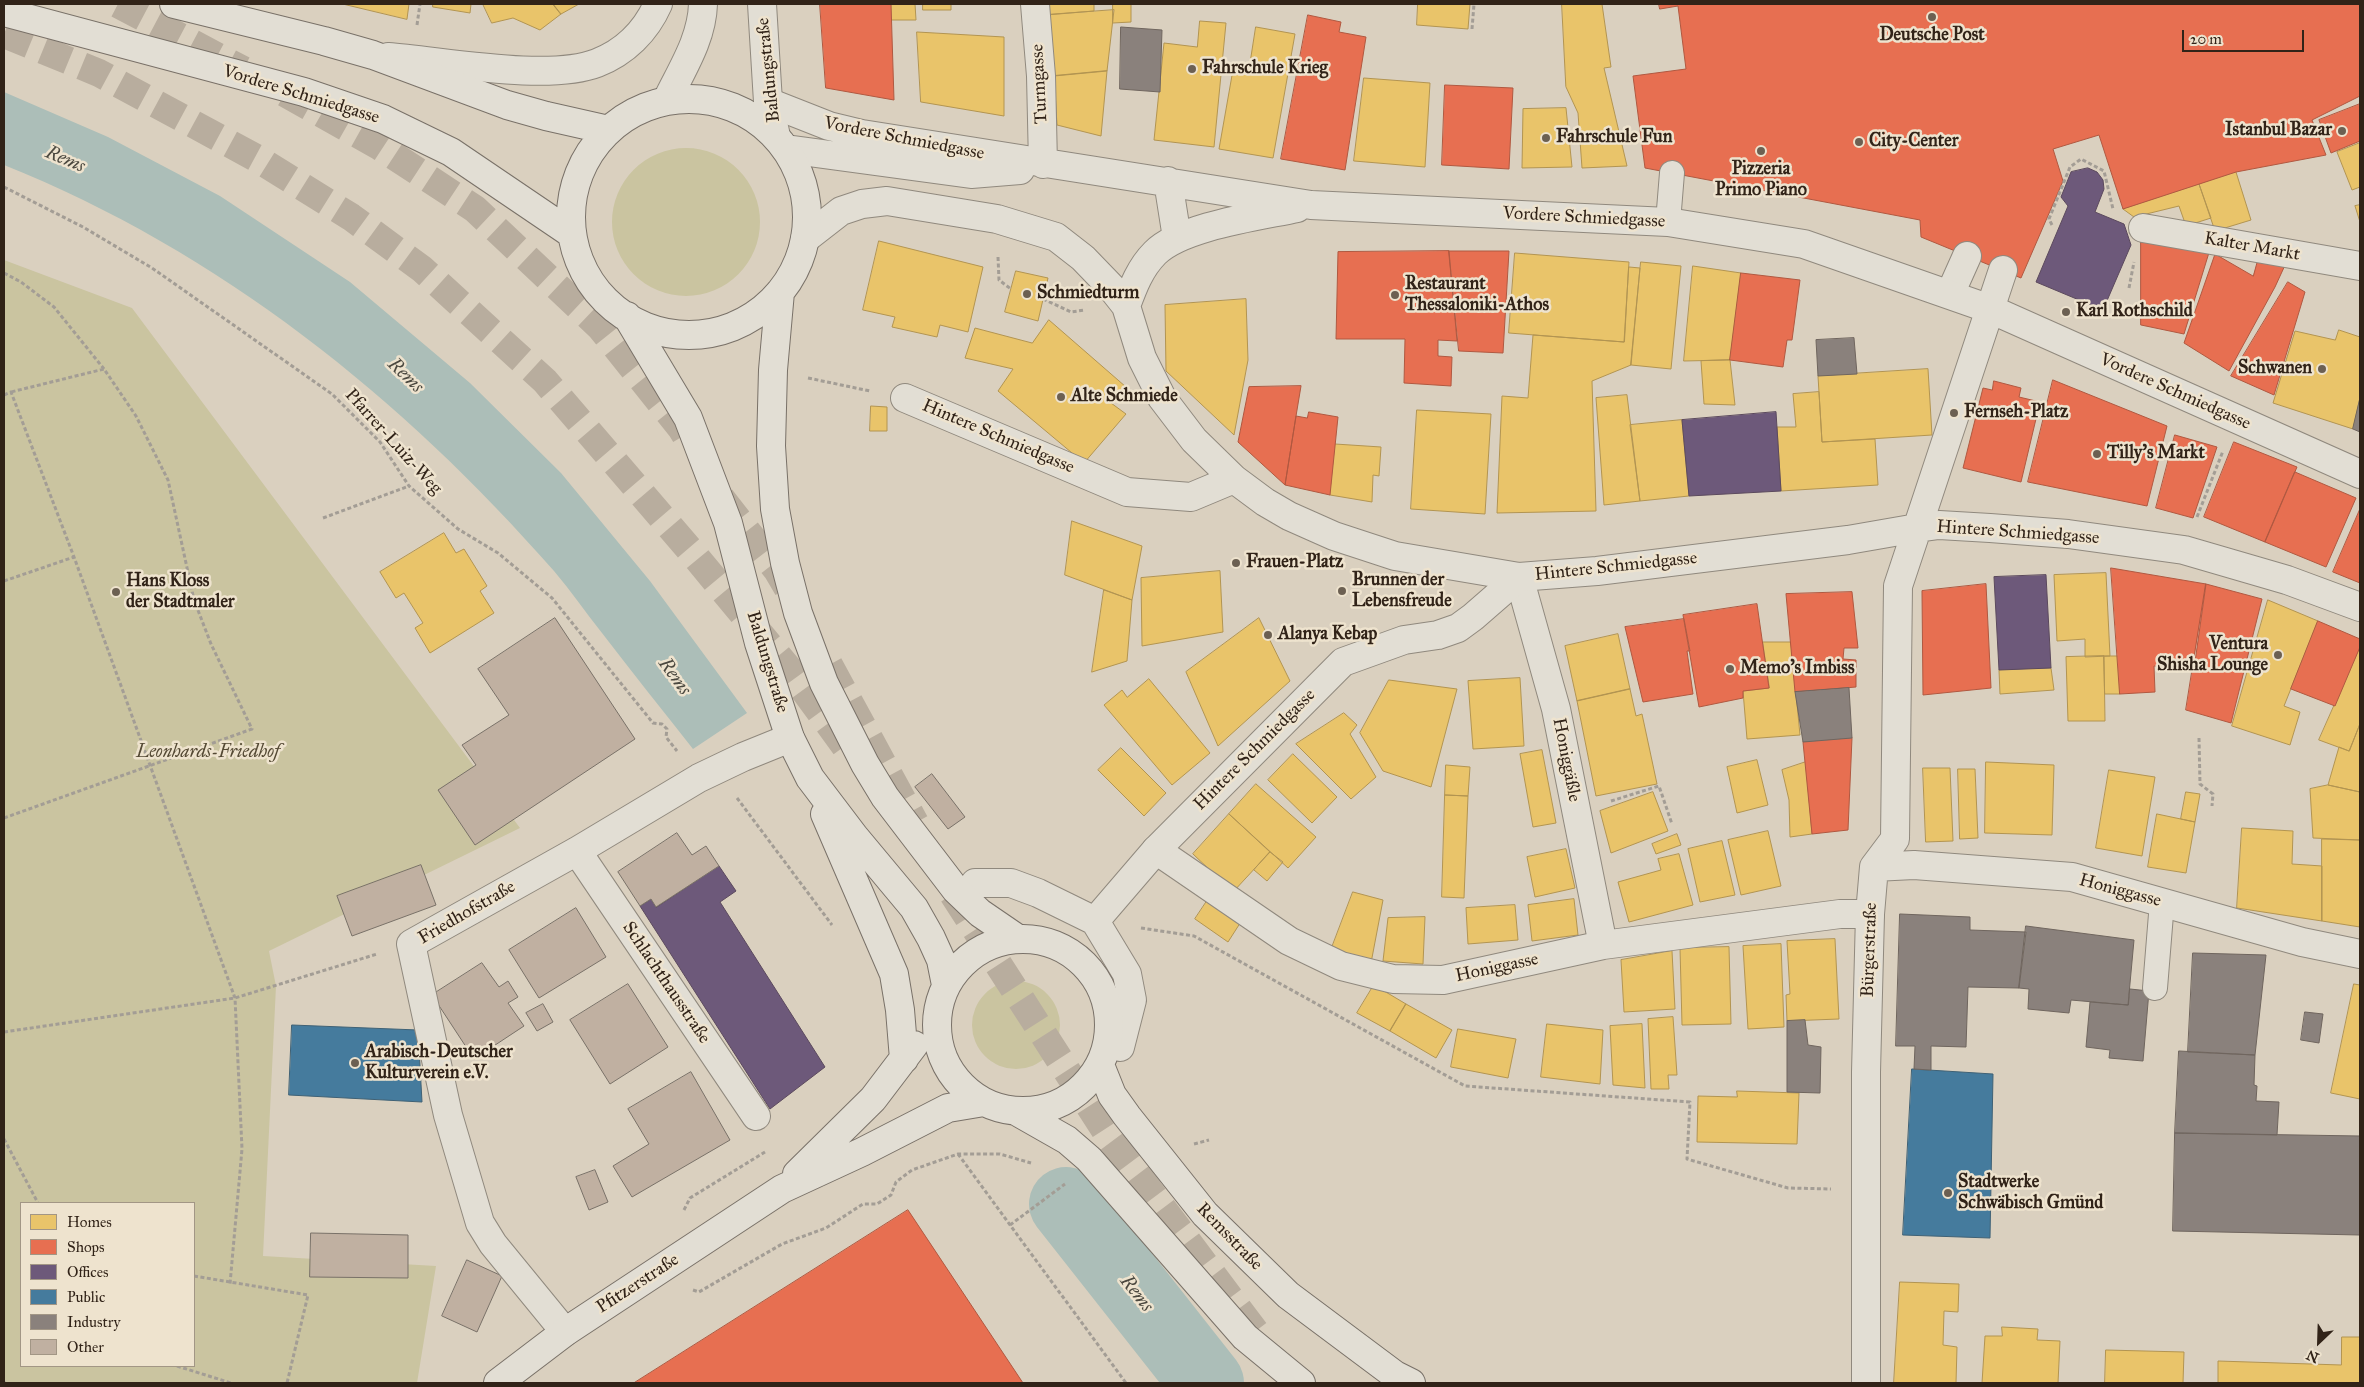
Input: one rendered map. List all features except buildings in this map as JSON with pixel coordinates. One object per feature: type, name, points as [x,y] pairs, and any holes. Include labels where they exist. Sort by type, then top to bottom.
[{"type":"street","points":[[174,4],[273,27],[373,55],[507,105],[608,130]]},
{"type":"street","points":[[373,55],[506,69],[573,69],[597,63],[627,46],[643,30],[658,4]]},
{"type":"street","points":[[667,100],[694,46],[703,21],[703,4]]},
{"type":"street","name":"Baldungstraße","points":[[762,4],[768,102],[781,143]]},
{"type":"street","name":"Turmgasse","points":[[1035,4],[1041,76],[1043,164]]},
{"type":"street","name":"Vordere Schmiedgasse","points":[[4,12],[304,92],[383,119],[451,152],[572,234]]},
{"type":"street","points":[[667,100],[703,100],[742,111],[760,122],[781,143],[800,176],[807,205],[806,239],[796,267],[780,292],[760,312],[738,324],[714,332],[693,335],[672,333],[649,327],[627,316],[603,297],[582,266],[572,234],[572,202],[576,182],[589,153],[608,130],[623,119],[647,106],[667,100]]},
{"type":"street","name":"Vordere Schmiedgasse","points":[[768,102],[828,126],[862,134],[1311,205],[1668,222],[1804,244],[1990,309],[2235,420],[2360,474]]},
{"type":"street","name":"Vordere Schmiedgasse","points":[[781,143],[972,174],[1022,170],[1043,164]]},
{"type":"street","points":[[1168,181],[1177,238]]},
{"type":"street","name":"Hintere Schmiedgasse","points":[[806,239],[841,211],[862,204],[887,201],[997,219],[1056,237],[1083,258],[1111,287],[1126,306],[1142,358],[1162,398],[1194,440],[1234,479],[1265,502],[1289,516],[1334,536],[1395,556],[1519,577],[1597,571],[1848,540],[1939,525],[2068,534],[2184,550],[2287,580],[2360,607]]},
{"type":"street","points":[[1126,306],[1138,276],[1144,267],[1156,252],[1177,238],[1311,205]]},
{"type":"street","name":"Kalter Markt","points":[[2143,228],[2360,266]]},
{"type":"street","points":[[1950,294],[1967,256]]},
{"type":"street","points":[[1874,867],[1895,839],[1898,586],[2003,270]]},
{"type":"street","points":[[780,292],[773,370],[771,446],[775,509],[785,563],[798,613],[824,683],[865,764],[885,797],[956,890],[980,913],[1018,939]]},
{"type":"street","name":"Baldungstraße","points":[[627,316],[688,418],[728,523],[759,643],[790,738],[810,778],[854,836],[914,908],[941,960],[946,985]]},
{"type":"street","name":"Hintere Schmiedgasse","points":[[905,398],[1127,492],[1191,497],[1234,479]]},
{"type":"street","name":"Hintere Schmiedgasse","points":[[1095,921],[1156,850],[1343,662],[1404,640],[1438,635],[1458,628],[1519,577]]},
{"type":"street","name":"Honiggäßle","points":[[1519,577],[1556,709],[1603,945]]},
{"type":"street","name":"Friedhofstraße","points":[[565,1332],[493,1244],[480,1223],[448,1115],[412,944],[699,778],[743,757],[790,738]]},
{"type":"street","points":[[810,778],[894,974],[900,1010],[904,1059]]},
{"type":"street","name":"Schlachthausstraße","points":[[577,850],[756,1116]]},
{"type":"street","name":"Honiggasse","points":[[1156,850],[1290,941],[1341,966],[1393,979],[1443,980],[1603,945],[1840,914],[1870,914]]},
{"type":"street","name":"Honiggasse","points":[[1874,867],[1914,865],[2072,877],[2302,942],[2360,954]]},
{"type":"street","name":"Bürgerstraße","points":[[1866,1383],[1867,1034],[1870,914],[1874,867]]},
{"type":"street","points":[[975,883],[1011,883],[1038,893],[1095,921],[1127,974],[1132,1000],[1120,1047]]},
{"type":"street","points":[[1016,1111],[1051,1106],[1066,1100],[1090,1079],[1100,1065],[1109,1037],[1110,1021],[1108,1006],[1096,977],[1080,960],[1061,947],[1047,942],[1018,939],[1002,941],[980,951],[964,962],[946,985],[938,1013],[937,1032],[941,1051],[954,1077],[968,1091],[984,1102],[1016,1111],[1067,1140],[1089,1159],[1245,1337],[1301,1383]]},
{"type":"street","name":"Pfitzerstraße","points":[[782,1189],[873,1099],[938,1013]]},
{"type":"street","name":"Remsstraße","points":[[1100,1065],[1112,1095],[1205,1214],[1288,1295],[1393,1380]]},
{"type":"street","name":"Pfitzerstraße","points":[[498,1383],[565,1332],[782,1189],[862,1152],[948,1108],[984,1102]]},
{"type":"lane","points":[[1668,222],[1672,173]]},
{"type":"lane","points":[[2155,988],[2162,902]]},
{"type":"path","points":[[416,27],[420,4]]},
{"type":"path","points":[[1472,29],[1474,4]]},
{"type":"path","points":[[2052,225],[2049,219],[2070,167],[2081,159],[2104,171],[2114,215]]},
{"type":"path","name":"Pfarrer-Luiz-Weg","points":[[4,187],[83,227],[152,268],[332,394],[380,442],[410,486],[458,529],[498,552],[552,598],[653,723],[662,724],[666,729],[666,736],[682,757]]},
{"type":"path","points":[[2129,288],[2135,255]]},
{"type":"path","points":[[4,273],[21,282],[54,307],[104,369],[136,416],[168,480],[194,600],[211,644],[252,730],[149,764],[4,818]]},
{"type":"path","points":[[4,395],[104,369]]},
{"type":"path","points":[[773,370],[905,398]]},
{"type":"path","points":[[12,392],[235,998],[242,1149],[230,1284]]},
{"type":"path","points":[[2184,550],[2235,420]]},
{"type":"path","points":[[323,518],[410,486]]},
{"type":"path","points":[[4,581],[74,558]]},
{"type":"path","points":[[2199,738],[2200,784],[2213,794],[2212,806]]},
{"type":"path","points":[[1576,811],[1659,786],[1672,824]]},
{"type":"path","points":[[732,791],[836,930]]},
{"type":"path","points":[[1095,921],[1194,936],[1465,1086],[1690,1102],[1687,1159],[1788,1188],[1866,1191]]},
{"type":"path","points":[[4,1032],[235,998],[412,944]]},
{"type":"path","points":[[4,1139],[37,1202]]},
{"type":"path","points":[[732,1172],[768,1150]]},
{"type":"path","points":[[958,1154],[1126,1383]]},
{"type":"path","points":[[649,1277],[699,1292],[782,1244],[826,1228],[863,1204],[877,1204],[891,1195],[896,1182],[912,1170],[958,1154],[1000,1154],[1036,1164]]},
{"type":"path","points":[[1010,1225],[1069,1181]]},
{"type":"path","points":[[195,1276],[230,1284],[308,1295],[287,1383]]},
{"type":"path","points":[[179,1367],[230,1383]]},
{"type":"green space","points":[[686,148],[714,154],[738,170],[754,194],[760,222],[754,250],[738,274],[714,290],[686,296],[658,290],[634,274],[618,250],[612,222],[618,194],[634,170],[658,154]]},
{"type":"green space","name":"Leonhards-Friedhof","points":[[4,260],[132,308],[520,828],[269,951],[276,986],[263,1256],[436,1266],[417,1383],[4,1383]]},
{"type":"green space","points":[[1016,981],[1033,984],[1041,988],[1053,1000],[1057,1008],[1060,1025],[1057,1042],[1053,1050],[1041,1062],[1033,1066],[1016,1069],[999,1066],[991,1062],[979,1050],[975,1042],[972,1025],[975,1008],[979,1000],[991,988],[999,984]]},
{"type":"water","points":[[4,92],[108,137],[220,196],[350,282],[470,383],[561,473],[650,581],[747,713],[693,749],[554,571],[496,507],[435,447],[370,389],[303,335],[233,286],[159,240],[83,200],[4,165]]},
{"type":"waterway","name":"Rems","points":[[1066,1204],[1207,1383]]},
{"type":"tunnel","points":[[118,4],[243,70]]},
{"type":"tunnel","points":[[4,34],[99,73],[258,159],[351,217],[422,269],[545,381],[788,668],[853,757]]},
{"type":"tunnel","points":[[285,93],[379,146],[475,209],[600,327],[681,428],[689,441]]},
{"type":"tunnel","points":[[721,498],[777,570],[790,592]]},
{"type":"tunnel","points":[[829,665],[915,823]]},
{"type":"tunnel","points":[[953,894],[1112,1141],[1260,1338]]},
{"type":"place","name":"Deutsche Post","points":[[1932,17]]},
{"type":"place","name":"Fahrschule Krieg","points":[[1192,69]]},
{"type":"place","name":"Istanbul Bazar","points":[[2342,131]]},
{"type":"place","name":"Fahrschule Fun","points":[[1546,138]]},
{"type":"place","name":"City-Center","points":[[1859,142]]},
{"type":"place","name":"Pizzeria Primo Piano","points":[[1761,151]]},
{"type":"place","name":"Schmiedturm","points":[[1027,294]]},
{"type":"place","name":"Restaurant Thessaloniki-Athos","points":[[1395,295]]},
{"type":"place","name":"Karl Rothschild","points":[[2066,312]]},
{"type":"place","name":"Schwanen","points":[[2322,369]]},
{"type":"place","name":"Alte Schmiede","points":[[1061,397]]},
{"type":"place","name":"Fernseh-Platz","points":[[1954,413]]},
{"type":"place","name":"Tilly's Markt","points":[[2097,454]]},
{"type":"place","name":"Frauen-Platz","points":[[1236,563]]},
{"type":"place","name":"Brunnen der Lebensfreude","points":[[1342,591]]},
{"type":"place","name":"Hans Kloss der Stadtmaler","points":[[116,592]]},
{"type":"place","name":"Alanya Kebap","points":[[1268,635]]},
{"type":"place","name":"Ventura Shisha Lounge","points":[[2278,655]]},
{"type":"place","name":"Memo's Imbiss","points":[[1730,669]]},
{"type":"place","name":"Arabisch-Deutscher Kulturverein e.V.","points":[[355,1063]]},
{"type":"place","name":"Stadtwerke Schwäbisch Gmünd","points":[[1948,1193]]}]
